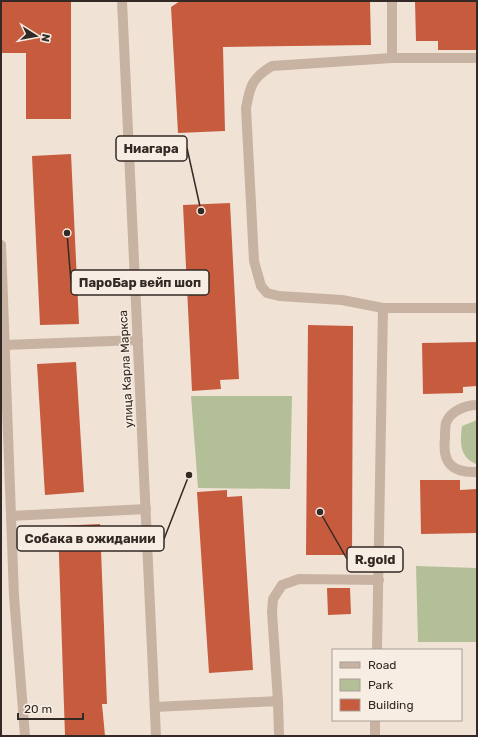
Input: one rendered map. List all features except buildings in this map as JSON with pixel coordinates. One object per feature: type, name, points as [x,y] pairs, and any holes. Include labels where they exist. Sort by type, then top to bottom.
[{"type":"street","name":"улица Карла Маркса","points":[[122,1],[156,736]]},
{"type":"street","points":[[392,1],[392,58]]},
{"type":"street","points":[[477,58],[392,58],[272,66],[259,74],[249,88],[246,108],[254,261],[261,286],[267,293],[279,296],[342,300],[383,308],[477,308]]},
{"type":"street","points":[[1,245],[14,596],[25,736]]},
{"type":"street","points":[[377,649],[383,308]]},
{"type":"street","points":[[5,345],[138,340]]},
{"type":"street","points":[[477,405],[467,405],[453,414],[446,421],[444,447],[445,457],[449,464],[457,469],[477,472]]},
{"type":"street","points":[[11,516],[146,508]]},
{"type":"street","points":[[279,736],[272,612],[273,599],[282,585],[299,579],[379,580]]},
{"type":"street","points":[[155,707],[278,701]]},
{"type":"street","points":[[375,721],[375,736]]},
{"type":"green space","points":[[191,396],[292,396],[290,489],[198,488]]},
{"type":"green space","points":[[477,420],[476,464],[466,457],[462,448],[461,438],[462,426]]},
{"type":"green space","points":[[416,566],[477,568],[477,642],[418,642]]},
{"type":"place","name":"Ниагара","points":[[201,211]]},
{"type":"place","name":"ПароБар вейп шоп","points":[[67,233]]},
{"type":"place","name":"Собака в ожидании","points":[[189,475]]},
{"type":"place","name":"R.gold","points":[[320,512]]}]
